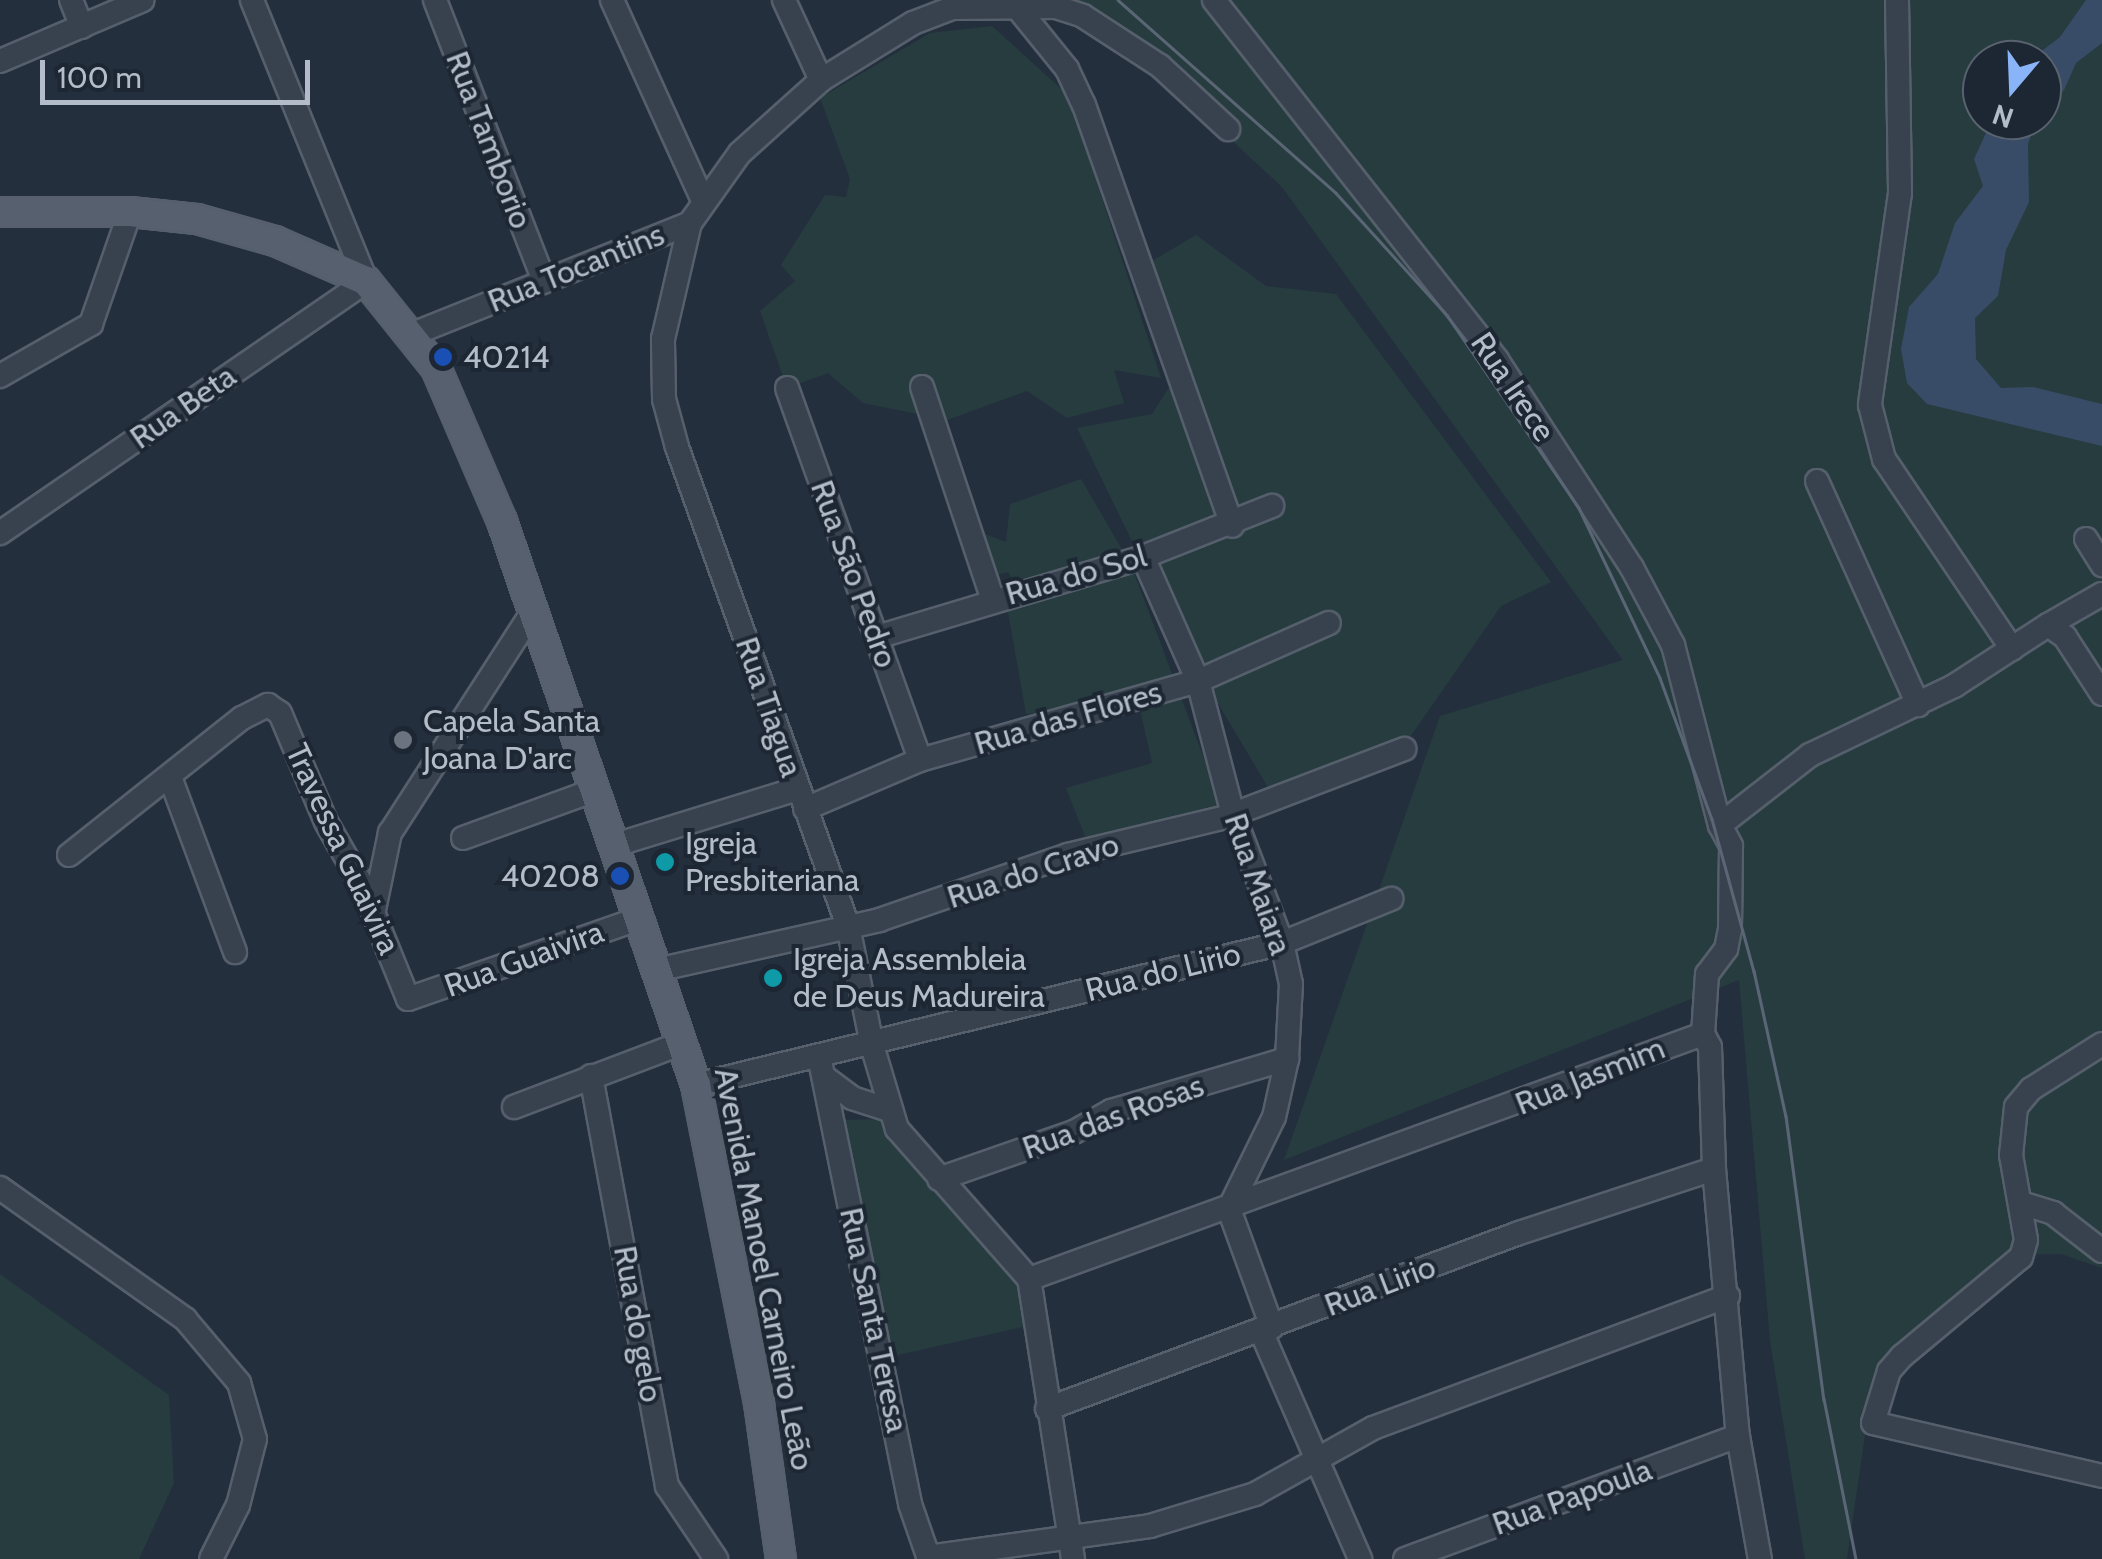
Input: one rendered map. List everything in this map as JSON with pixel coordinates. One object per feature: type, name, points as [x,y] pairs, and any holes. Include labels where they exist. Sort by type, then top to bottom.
[{"type":"main road","name":"Avenida Manoel Carneiro Leão","points":[[6,217],[130,212],[197,220],[260,237],[366,281],[413,334],[478,457],[696,1086],[759,1403],[780,1559]]},
{"type":"street","points":[[71,0],[82,26]]},
{"type":"street","points":[[0,61],[143,0]]},
{"type":"street","points":[[252,0],[366,281]]},
{"type":"street","name":"Rua Tamborio","points":[[435,0],[542,279]]},
{"type":"street","points":[[612,0],[703,201]]},
{"type":"street","points":[[784,0],[821,80]]},
{"type":"street","name":"Rua Irece","points":[[1214,0],[1497,360],[1632,568],[1673,645],[1720,825],[1731,846],[1730,930],[1726,949],[1707,974],[1703,1034]]},
{"type":"street","points":[[1897,0],[1900,192],[1870,406],[1884,459],[2012,649]]},
{"type":"street","name":"Rua Tocantins","points":[[413,334],[542,279],[690,223],[703,201],[776,116],[821,80],[914,24],[952,8],[1056,7],[1083,16],[1160,66],[1228,129]]},
{"type":"street","points":[[1020,10],[1067,69],[1084,106],[1232,526]]},
{"type":"street","points":[[0,376],[91,324],[130,212]]},
{"type":"street","name":"Rua Tiagua","points":[[690,223],[670,293],[664,399],[848,926],[890,1110],[909,1148],[1029,1279]]},
{"type":"street","name":"Rua Beta","points":[[0,533],[366,281]]},
{"type":"street","points":[[922,387],[992,598]]},
{"type":"street","name":"Rua São Pedro","points":[[787,388],[920,760]]},
{"type":"street","points":[[1817,481],[1918,705]]},
{"type":"street","name":"Rua do Sol","points":[[877,638],[992,598],[1143,557],[1232,526],[1272,506]]},
{"type":"street","points":[[2086,539],[2102,564]]},
{"type":"street","name":"Rua Maiara","points":[[1143,557],[1198,681],[1233,814],[1282,942],[1292,1012],[1287,1059],[1274,1117],[1229,1210]]},
{"type":"street","points":[[1720,825],[1810,756],[1918,705],[2102,594]]},
{"type":"street","points":[[374,910],[390,832],[533,611]]},
{"type":"street","name":"Rua das Flores","points":[[615,844],[801,799],[920,760],[1198,681],[1329,623]]},
{"type":"street","points":[[2048,625],[2065,637],[2102,694]]},
{"type":"street","name":"Travessa Guaivira","points":[[170,777],[242,718],[268,705],[280,714],[319,808],[374,910],[408,999]]},
{"type":"street","name":"Rua do Cravo","points":[[656,970],[848,926],[1068,856],[1233,814],[1404,749]]},
{"type":"street","points":[[69,855],[170,777],[235,952]]},
{"type":"street","points":[[463,838],[595,790]]},
{"type":"street","name":"Rua do Lirio","points":[[696,1086],[823,1067],[872,1044],[1282,942],[1390,898]]},
{"type":"street","name":"Rua Guaivira","points":[[408,999],[640,918]]},
{"type":"street","name":"Rua Jasmim","points":[[1029,1279],[1229,1210],[1703,1034],[1712,1071],[1714,1169],[1738,1436],[1760,1559]]},
{"type":"street","points":[[514,1107],[680,1044]]},
{"type":"street","points":[[2102,1044],[2031,1089],[2016,1107],[2011,1155],[2020,1203],[2021,1257],[1964,1298],[1902,1356],[1889,1372],[1873,1423],[2102,1476]]},
{"type":"street","name":"Rua das Rosas","points":[[939,1180],[1074,1132],[1111,1110],[1287,1059]]},
{"type":"street","points":[[823,1067],[852,1098],[890,1110]]},
{"type":"street","name":"Rua Santa Teresa","points":[[823,1067],[875,1342],[928,1558]]},
{"type":"street","name":"Rua do gelo","points":[[591,1076],[667,1486],[716,1559]]},
{"type":"street","name":"Rua Lirio","points":[[1047,1409],[1520,1233],[1714,1169]]},
{"type":"street","points":[[0,1188],[185,1320],[238,1383],[254,1439],[238,1506],[211,1559]]},
{"type":"street","points":[[2020,1203],[2053,1213],[2102,1251]]},
{"type":"street","points":[[1229,1210],[1266,1329],[1360,1559]]},
{"type":"street","points":[[1029,1279],[1071,1548]]},
{"type":"street","points":[[928,1558],[1071,1548],[1254,1494],[1317,1457],[1475,1386],[1728,1296]]},
{"type":"street","name":"Rua Papoula","points":[[1405,1559],[1738,1436]]},
{"type":"green space","points":[[1050,0],[2102,0],[2102,1268],[2061,1254],[2013,1255],[1871,1394],[1847,1559],[1805,1559],[1770,1341],[1739,980],[1284,1160],[1440,716],[1623,660],[1282,187],[1156,70]]},
{"type":"green space","points":[[992,26],[1068,95],[1161,378],[1114,370],[1124,403],[1067,418],[1027,391],[947,420],[863,403],[828,373],[787,388],[760,311],[795,281],[781,265],[825,195],[846,197],[850,179],[820,98],[930,33]]},
{"type":"green space","points":[[1196,235],[1266,286],[1336,294],[1551,582],[1501,606],[1408,740],[1275,799],[1179,638],[1077,428],[1152,414],[1186,361],[1147,264]]},
{"type":"green space","points":[[1081,479],[1131,565],[1226,817],[1086,839],[1066,788],[1152,763],[1139,705],[1026,714],[1008,612],[1027,606],[1008,572],[986,578],[982,533],[1006,542],[1010,504]]},
{"type":"green space","points":[[884,1119],[1014,1275],[1027,1326],[889,1357],[845,1120]]},
{"type":"green space","points":[[0,1274],[169,1395],[174,1483],[139,1559],[0,1559]]},
{"type":"water","points":[[2086,0],[2102,0],[2102,43],[2076,63],[2062,92],[2062,40],[2056,40]]},
{"type":"water","points":[[1983,140],[2029,140],[2029,202],[2006,250],[1998,296],[1975,318],[1976,359],[2001,388],[2033,387],[2102,404],[2102,446],[1927,404],[1907,383],[1901,349],[1909,307],[1938,274],[1955,223],[1983,186],[1974,159]]},
{"type":"tram line","points":[[1118,0],[1336,193],[1447,315],[1579,508],[1660,678],[1712,819],[1754,971],[1786,1116],[1824,1399],[1856,1559]]},
{"type":"place","name":"40214","points":[[443,357]]},
{"type":"place","name":"Capela Santa Joana D'arc","points":[[403,740]]},
{"type":"place","name":"Igreja Presbiteriana","points":[[665,862]]},
{"type":"place","name":"40208","points":[[620,876]]},
{"type":"place","name":"Igreja Assembleia de Deus Madureira","points":[[773,978]]}]
